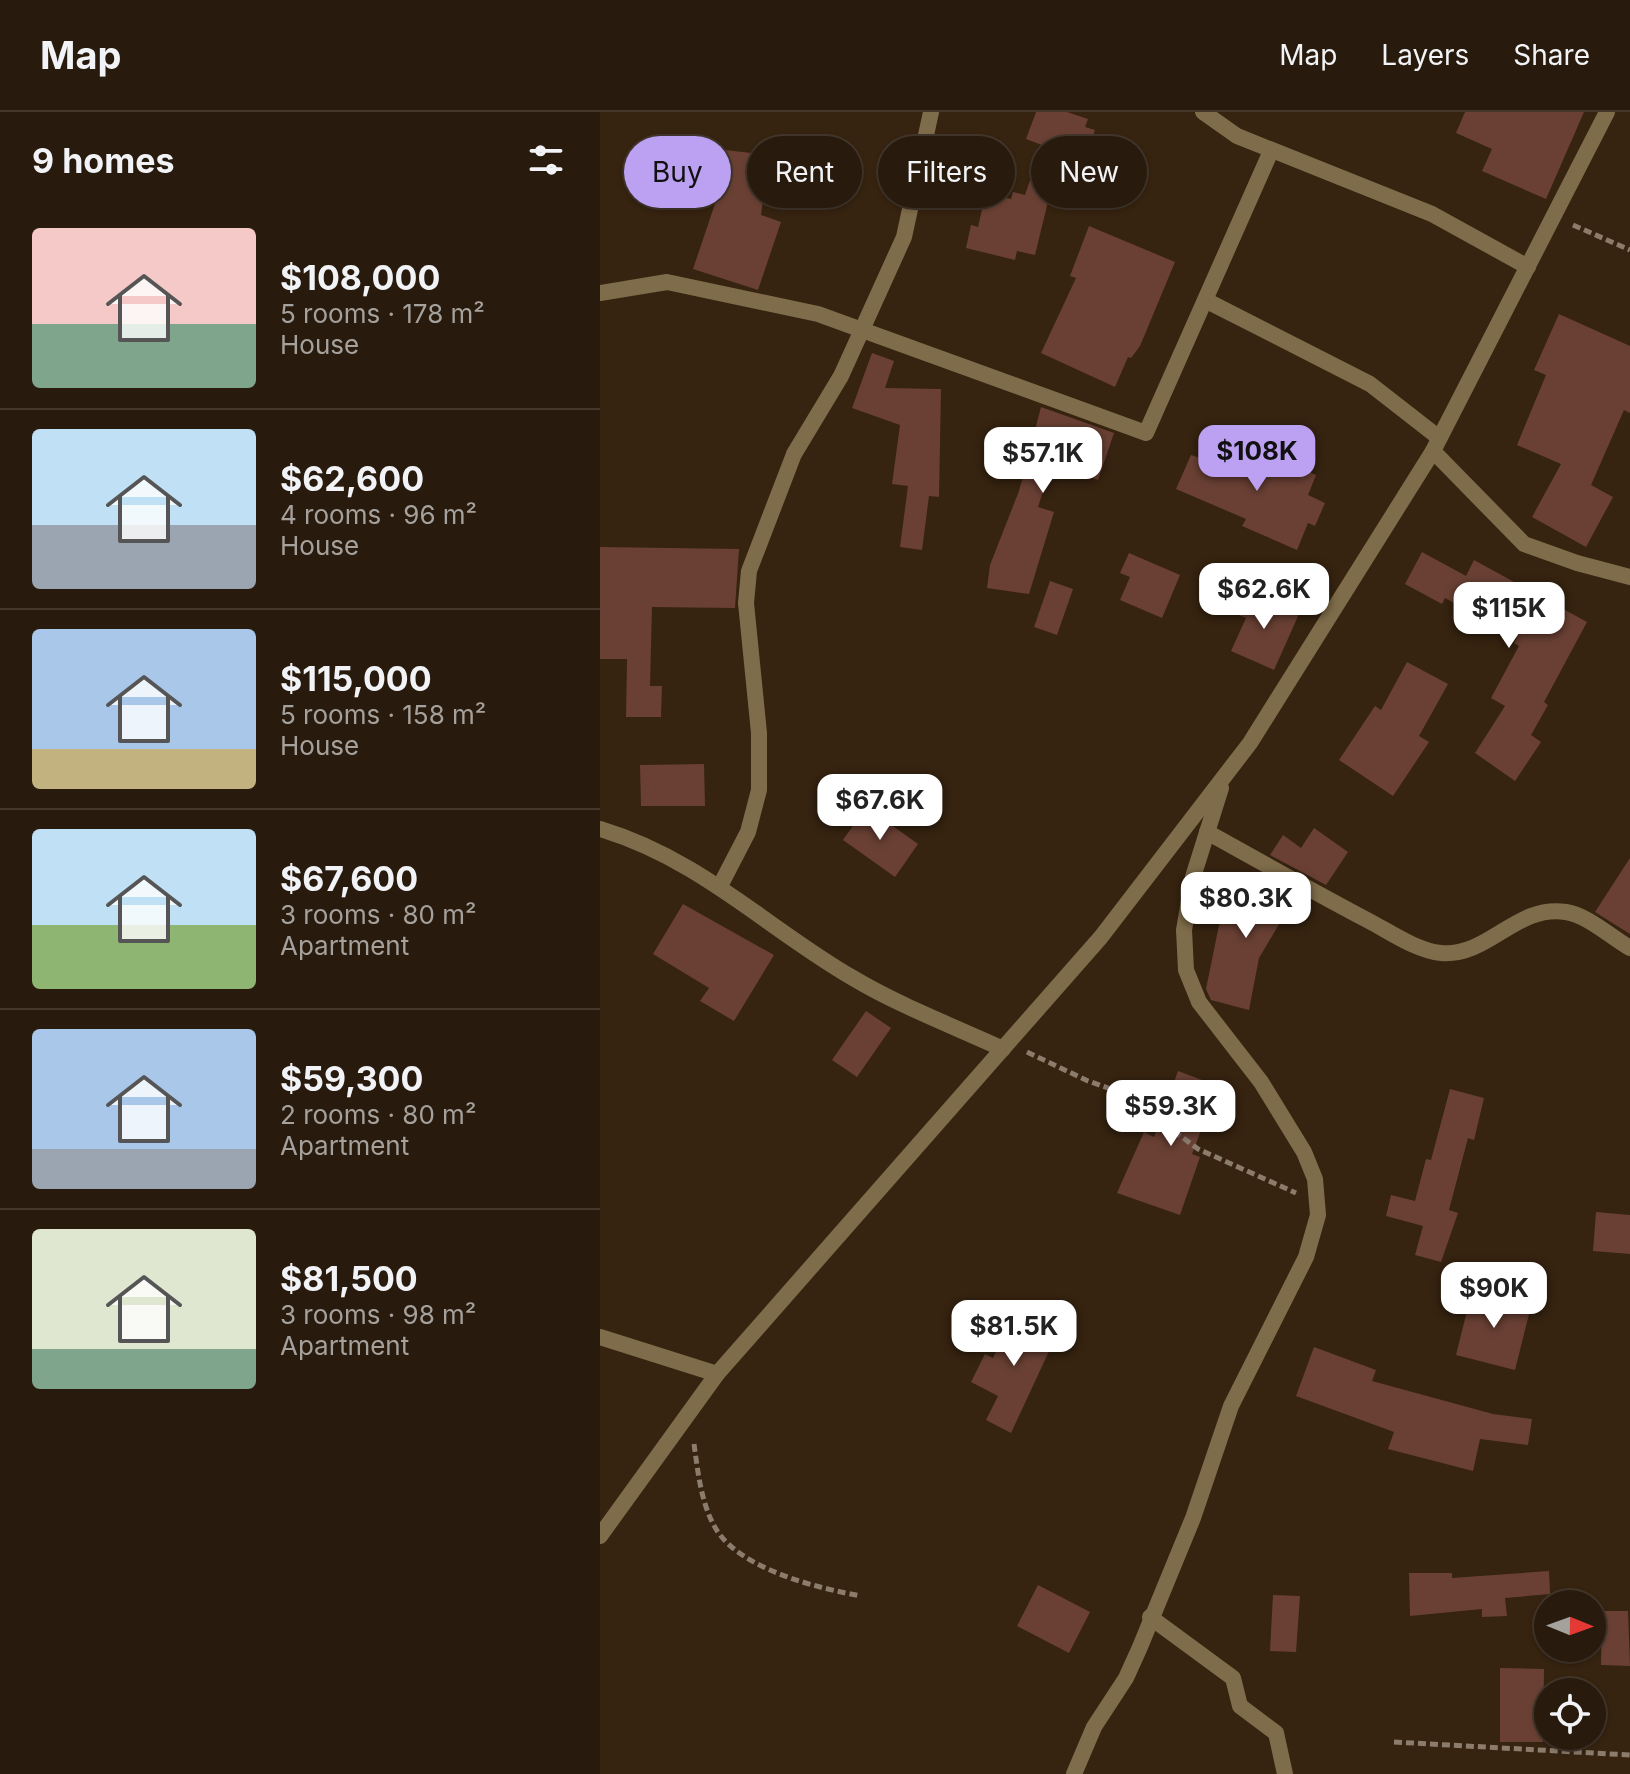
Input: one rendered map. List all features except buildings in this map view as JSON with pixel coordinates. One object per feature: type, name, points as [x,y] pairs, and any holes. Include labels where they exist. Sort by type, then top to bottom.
[{"type":"street","points":[[720,886],[748,832],[759,790],[759,733],[746,603],[749,571],[794,454],[864,330],[904,237],[931,112]]},
{"type":"street","points":[[1203,112],[1237,136],[1432,214],[1528,267]]},
{"type":"street","points":[[600,1536],[717,1374],[1101,937],[1250,743],[1436,444],[1607,112]]},
{"type":"street","points":[[600,293],[667,282],[818,314],[1146,433],[1271,151]]},
{"type":"street","points":[[1207,301],[1370,384],[1436,444],[1524,544],[1630,577]]},
{"type":"street","points":[[1074,1774],[1094,1727],[1126,1678],[1193,1518],[1231,1406],[1306,1257],[1318,1203],[1315,1179],[1304,1152],[1261,1082],[1199,1002],[1186,970],[1184,930],[1193,877],[1225,775]]},
{"type":"street","points":[[600,829],[674,858],[720,886],[852,978],[1006,1045]]},
{"type":"street","points":[[1207,832],[1393,934],[1438,953],[1469,952],[1512,924],[1535,914],[1556,912],[1577,916],[1630,948]]},
{"type":"street","points":[[600,1337],[717,1374]]},
{"type":"street","points":[[1150,1617],[1233,1678],[1240,1706],[1276,1733],[1285,1774]]},
{"type":"path","points":[[1554,217],[1630,250]]},
{"type":"path","points":[[1006,1045],[1125,1094],[1198,1149],[1318,1203]]},
{"type":"path","points":[[689,1411],[703,1496],[717,1531],[760,1567],[834,1591],[861,1596]]},
{"type":"path","points":[[1394,1742],[1630,1755]]}]
